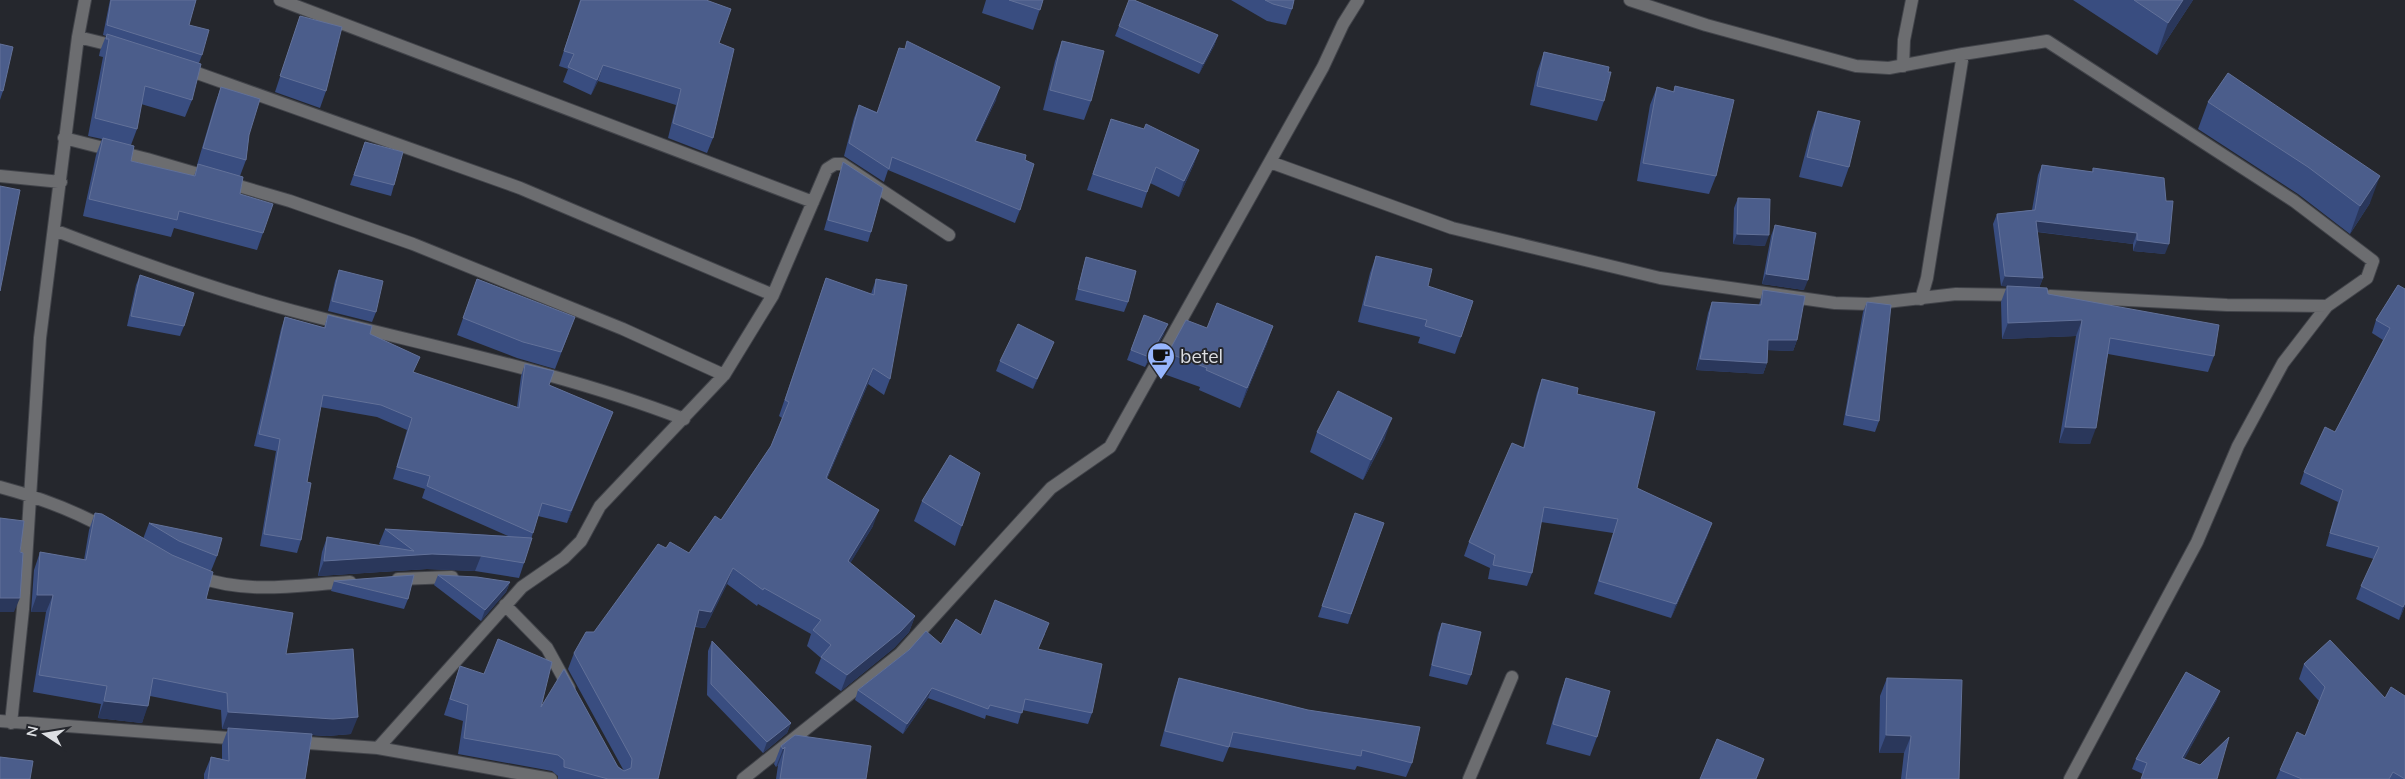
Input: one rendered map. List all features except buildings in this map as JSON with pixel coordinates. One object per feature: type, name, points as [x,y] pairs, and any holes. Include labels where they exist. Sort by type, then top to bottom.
[{"type":"street","points":[[85,0],[64,138],[40,338],[23,609],[5,722],[259,740]]},
{"type":"street","points":[[280,0],[813,202]]},
{"type":"street","points":[[743,779],[900,654],[1051,488],[1110,448],[1323,67],[1343,24],[1358,0]]},
{"type":"street","points":[[1630,0],[1706,25],[1839,62],[1889,68],[2047,41],[2294,201],[2373,261],[2367,278],[2327,306],[2283,363],[2238,446],[2197,542],[2070,779]]},
{"type":"street","points":[[1903,66],[1904,40],[1912,0]]},
{"type":"street","points":[[78,38],[133,52]]},
{"type":"street","points":[[1921,299],[1927,278],[1963,54]]},
{"type":"street","points":[[170,64],[520,188],[773,295]]},
{"type":"street","points":[[64,138],[147,159],[290,201],[404,241],[623,329],[724,375]]},
{"type":"street","points":[[1270,162],[1452,228],[1660,278],[1835,302],[1869,304],[1956,294],[1997,294],[2227,305],[2327,306]]},
{"type":"street","points":[[378,748],[522,587],[564,558],[581,541],[600,506],[724,375],[773,295],[827,169],[835,164],[842,164],[950,235]]},
{"type":"street","points":[[0,176],[60,182]]},
{"type":"street","points":[[54,230],[129,259],[236,294],[625,396],[684,419]]},
{"type":"street","points":[[0,487],[31,495],[77,512],[118,535]]},
{"type":"street","points":[[184,572],[211,582],[244,588],[286,588],[367,580]]},
{"type":"street","points":[[385,580],[441,576],[467,578]]},
{"type":"street","points":[[507,583],[522,587]]},
{"type":"street","points":[[505,605],[546,648],[578,703]]},
{"type":"street","points":[[1469,779],[1512,678]]},
{"type":"street","points":[[278,741],[378,748],[551,779]]},
{"type":"place","name":"betel","points":[[1161,380]]}]
